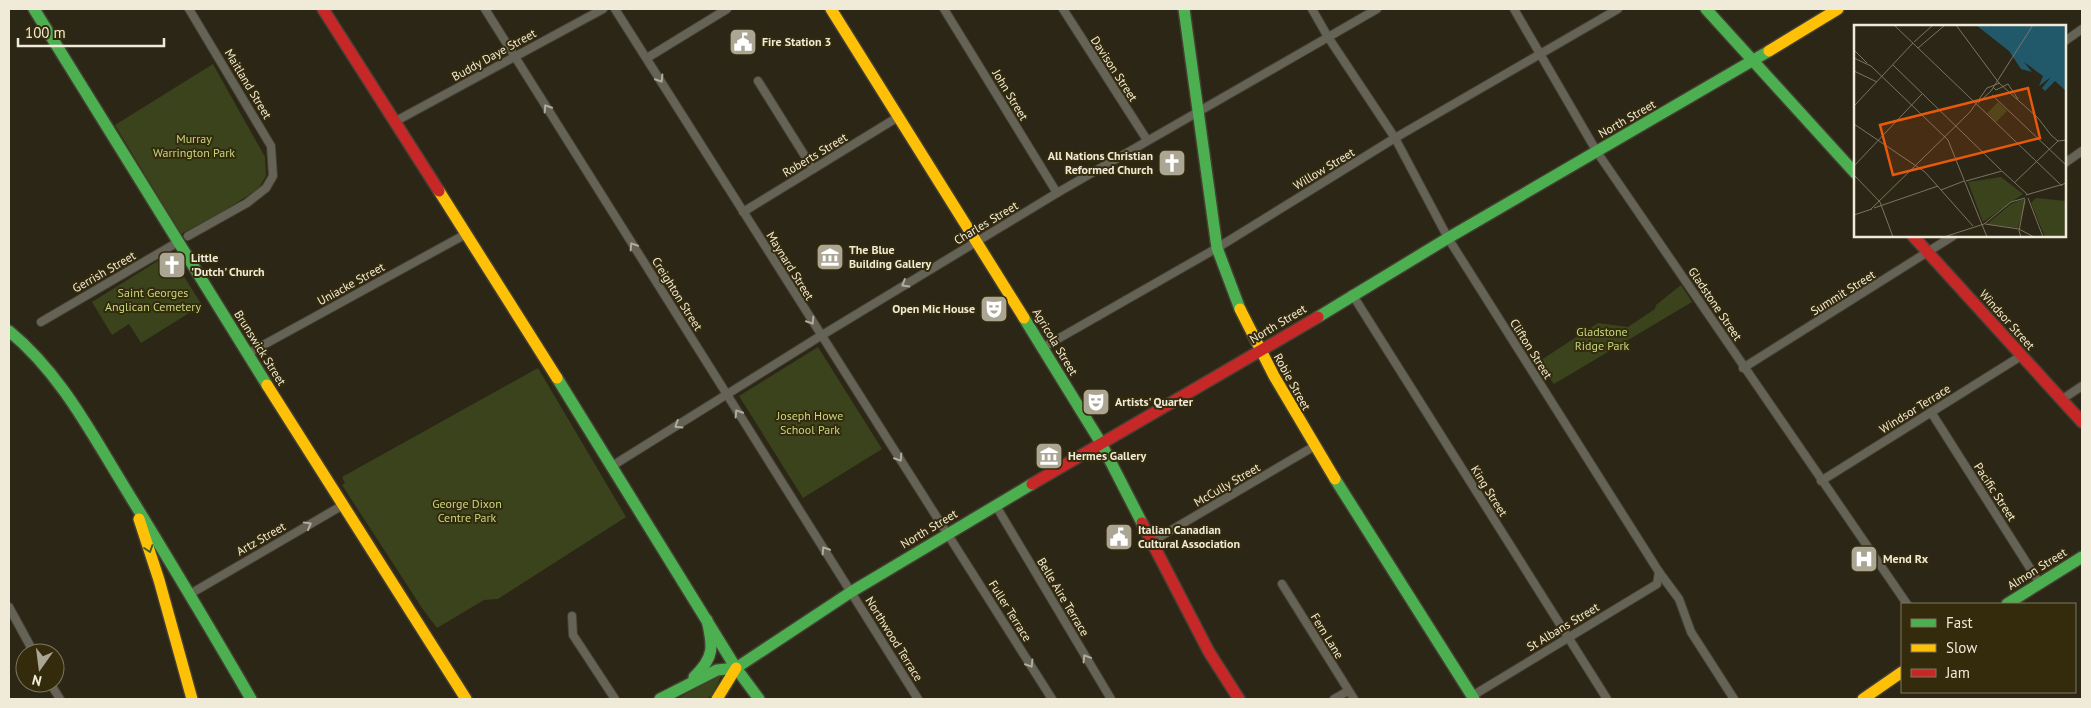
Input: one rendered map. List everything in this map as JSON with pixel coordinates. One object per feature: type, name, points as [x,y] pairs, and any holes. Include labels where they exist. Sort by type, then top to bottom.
[{"type":"main road","name":"Brunswick Street","points":[[34,9],[183,239],[247,354],[466,699]]},
{"type":"main road","points":[[324,9],[612,466],[736,668],[758,699]]},
{"type":"main road","name":"Agricola Street","points":[[832,9],[1101,443],[1209,652],[1238,699]]},
{"type":"main road","name":"Robie Street","points":[[1184,9],[1217,248],[1228,281],[1260,352],[1313,447],[1473,698]]},
{"type":"main road","points":[[1706,9],[1854,172]]},
{"type":"main road","name":"North Street","points":[[717,699],[736,668],[851,592],[1101,443],[1260,352],[1352,294],[1753,61],[1838,9]]},
{"type":"main road","name":"Windsor Street","points":[[1915,238],[2082,422]]},
{"type":"main road","points":[[9,331],[30,348],[51,370],[190,594],[251,699]]},
{"type":"main road","points":[[134,503],[159,580],[192,699]]},
{"type":"main road","name":"Almon Street","points":[[2009,603],[2082,557]]},
{"type":"main road","points":[[680,688],[702,670],[709,661],[713,648],[707,620]]},
{"type":"main road","name":"North Street","points":[[660,699],[717,670],[736,668]]},
{"type":"main road","points":[[1863,699],[1901,673]]},
{"type":"street","name":"Maitland Street","points":[[189,9],[271,146],[273,176]]},
{"type":"street","name":"Creighton Street","points":[[485,9],[851,592]]},
{"type":"street","name":"Buddy Daye Street","points":[[396,122],[603,9]]},
{"type":"street","name":"Maynard Street","points":[[614,9],[647,58],[821,336],[948,534]]},
{"type":"street","points":[[647,58],[727,9]]},
{"type":"street","name":"John Street","points":[[944,9],[1057,193]]},
{"type":"street","name":"Davison Street","points":[[1063,9],[1147,140]]},
{"type":"street","name":"Clifton Street","points":[[1312,9],[1328,37],[1395,138],[1448,238],[1659,572],[1679,599],[1691,632],[1734,699]]},
{"type":"street","name":"Charles Street","points":[[612,466],[821,336],[1057,193],[1377,9]]},
{"type":"street","name":"Gladstone Street","points":[[1514,9],[1597,152],[1906,603]]},
{"type":"street","name":"Willow Street","points":[[1042,348],[1217,248],[1395,138],[1618,9]]},
{"type":"street","points":[[2066,39],[2082,29]]},
{"type":"street","points":[[758,81],[813,169]]},
{"type":"street","name":"Roberts Street","points":[[743,212],[898,118]]},
{"type":"street","points":[[2066,161],[2082,151]]},
{"type":"street","name":"Gerrish Street","points":[[40,322],[247,203],[266,188],[273,176]]},
{"type":"street","name":"Uniacke Street","points":[[247,354],[466,234]]},
{"type":"street","name":"Summit Street","points":[[1744,368],[1950,238]]},
{"type":"street","name":"King Street","points":[[1352,294],[1607,699]]},
{"type":"street","name":"Windsor Terrace","points":[[1821,481],[2021,356]]},
{"type":"street","points":[[2061,400],[2082,386]]},
{"type":"street","name":"Pacific Street","points":[[1931,412],[2040,584]]},
{"type":"street","name":"McCully Street","points":[[1151,542],[1313,447]]},
{"type":"street","name":"Artz Street","points":[[190,594],[343,505]]},
{"type":"street","name":"Belle Aire Terrace","points":[[996,506],[1111,699]]},
{"type":"street","name":"Fuller Terrace","points":[[948,534],[1052,699]]},
{"type":"street","name":"St Albans Street","points":[[1473,698],[1567,637],[1657,584],[1659,572]]},
{"type":"street","name":"Fern Lane","points":[[1282,584],[1354,699]]},
{"type":"street","name":"Northwood Terrace","points":[[851,592],[918,699]]},
{"type":"street","points":[[9,607],[29,643]]},
{"type":"street","points":[[572,616],[573,634],[614,699]]},
{"type":"street","points":[[1334,699],[1348,691]]},
{"type":"green space","name":"Murray Warrington Park","points":[[213,64],[265,157],[266,176],[258,189],[224,211],[181,234],[115,125]]},
{"type":"green space","name":"Saint Georges Anglican Cemetery","points":[[161,259],[173,277],[181,272],[202,305],[141,343],[129,324],[112,335],[92,302]]},
{"type":"green space","name":"Gladstone Ridge Park","points":[[1681,285],[1692,302],[1554,384],[1538,362],[1598,323],[1628,327],[1655,309],[1656,305]]},
{"type":"green space","name":"Joseph Howe School Park","points":[[818,347],[882,449],[803,498],[739,396]]},
{"type":"green space","name":"George Dixon Centre Park","points":[[538,368],[626,517],[498,599],[484,600],[437,628],[342,485],[345,483],[342,477]]},
{"type":"green space","points":[[718,675],[721,676],[714,692],[707,699],[677,699]]},
{"type":"traffic: fast","points":[[34,9],[267,385]]},
{"type":"traffic: fast","points":[[1184,9],[1217,248],[1240,309]]},
{"type":"traffic: fast","points":[[1706,9],[1854,172]]},
{"type":"traffic: fast","points":[[1318,317],[1448,238],[1769,51]]},
{"type":"traffic: fast","points":[[1024,318],[1101,443],[1142,523]]},
{"type":"traffic: fast","points":[[9,331],[43,364],[72,402],[251,699]]},
{"type":"traffic: fast","points":[[557,378],[736,668],[759,699]]},
{"type":"traffic: fast","points":[[1335,479],[1474,699]]},
{"type":"traffic: fast","points":[[660,699],[717,670],[736,668],[851,592],[1032,484]]},
{"type":"traffic: fast","points":[[2009,603],[2082,557]]},
{"type":"traffic: fast","points":[[694,677],[706,663],[711,651],[707,620]]},
{"type":"traffic: slow","points":[[831,9],[1024,318]]},
{"type":"traffic: slow","points":[[1769,51],[1838,9]]},
{"type":"traffic: slow","points":[[439,191],[557,378]]},
{"type":"traffic: slow","points":[[1240,309],[1274,376],[1335,479]]},
{"type":"traffic: slow","points":[[267,385],[466,699]]},
{"type":"traffic: slow","points":[[139,519],[159,580],[192,699]]},
{"type":"traffic: slow","points":[[717,699],[736,668]]},
{"type":"traffic: slow","points":[[1863,699],[1901,673]]},
{"type":"traffic: jam","points":[[323,9],[439,191]]},
{"type":"traffic: jam","points":[[1915,238],[2082,422]]},
{"type":"traffic: jam","points":[[1032,484],[1318,317]]},
{"type":"traffic: jam","points":[[1142,523],[1209,652],[1239,699]]},
{"type":"place","name":"Fire Station 3","points":[[743,42]]},
{"type":"place","name":"All Nations Christian Reformed Church","points":[[1172,163]]},
{"type":"place","name":"The Blue Building Gallery","points":[[830,257]]},
{"type":"place","name":"Little 'Dutch' Church","points":[[172,265]]},
{"type":"place","name":"Open Mic House","points":[[994,309]]},
{"type":"place","name":"Artists' Quarter","points":[[1096,402]]},
{"type":"place","name":"Hermes Gallery","points":[[1049,456]]},
{"type":"place","name":"Italian Canadian Cultural Association","points":[[1119,537]]},
{"type":"place","name":"Mend Rx","points":[[1864,559]]}]
